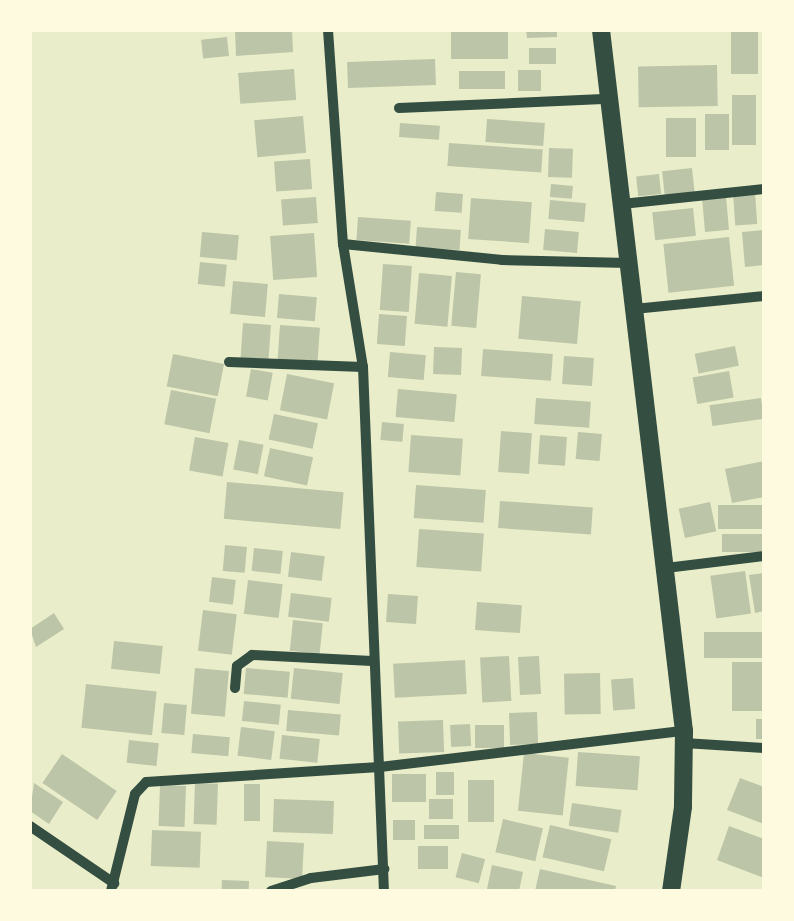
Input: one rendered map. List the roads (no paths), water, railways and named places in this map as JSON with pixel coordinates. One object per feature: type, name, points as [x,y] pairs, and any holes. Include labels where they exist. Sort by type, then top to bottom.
[{"type":"street","points":[[328,30],[344,244],[363,368],[384,891]]},
{"type":"street","points":[[601,30],[684,737],[683,808],[671,891]]},
{"type":"street","points":[[399,108],[610,99]]},
{"type":"street","points":[[622,204],[764,189]]},
{"type":"street","points":[[344,244],[502,260],[629,263]]},
{"type":"street","points":[[634,309],[764,296]]},
{"type":"street","points":[[230,362],[363,368]]},
{"type":"street","points":[[666,568],[764,556]]},
{"type":"street","points":[[234,688],[237,666],[252,655],[372,661]]},
{"type":"street","points":[[30,826],[112,887],[136,794],[146,782],[380,767],[684,737],[764,748]]},
{"type":"street","points":[[270,891],[311,878],[384,869]]}]
